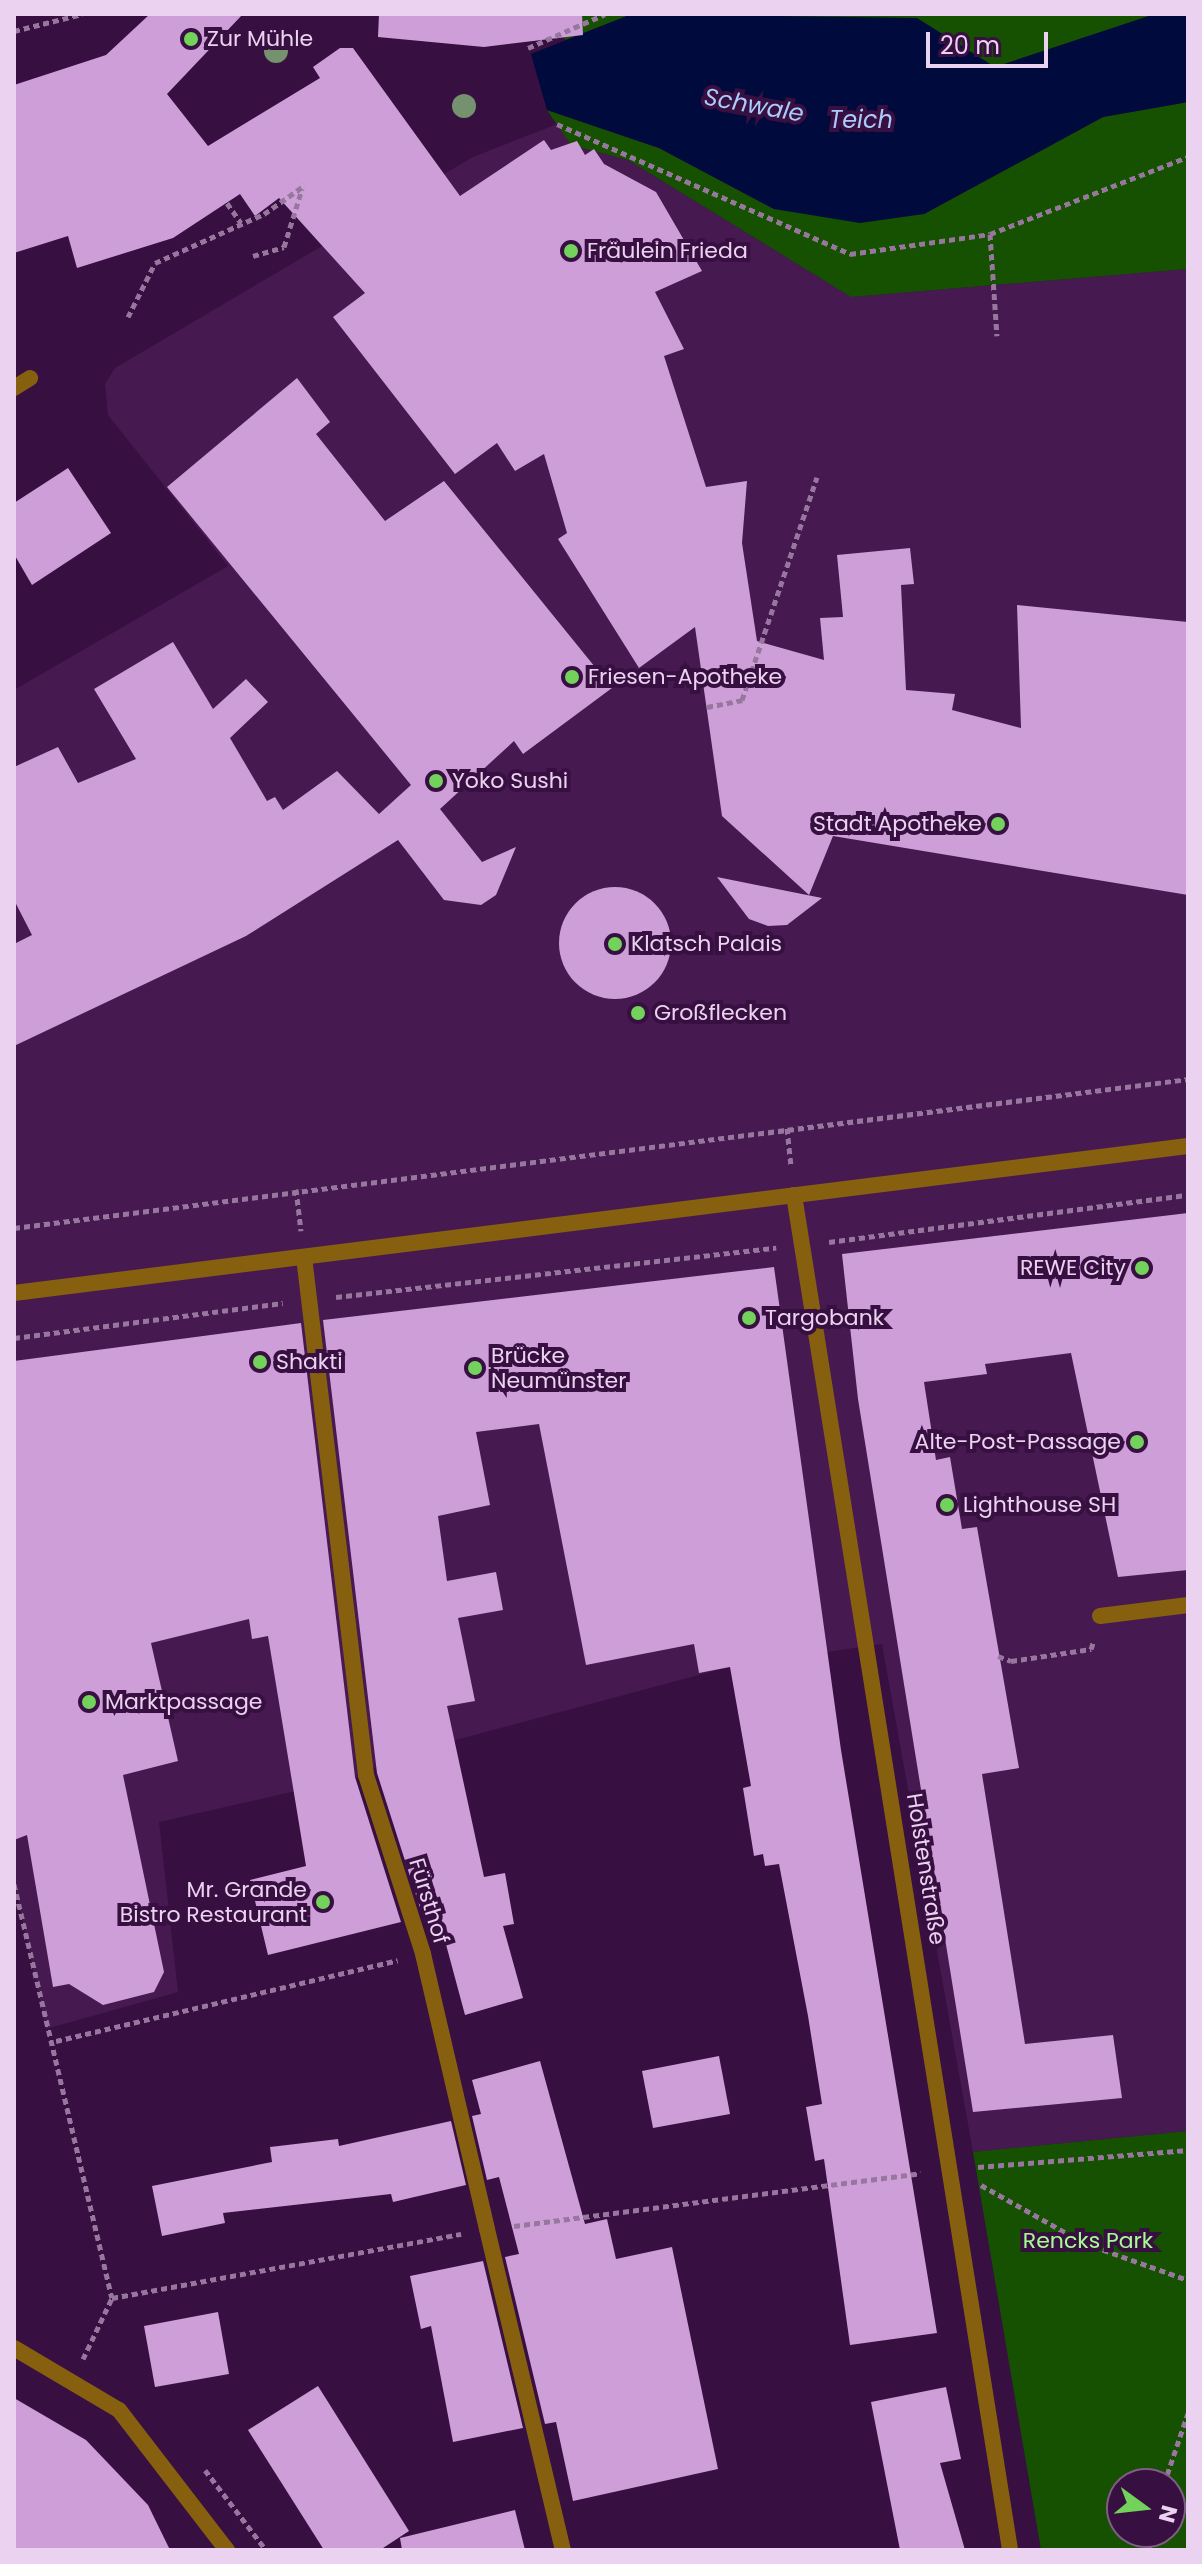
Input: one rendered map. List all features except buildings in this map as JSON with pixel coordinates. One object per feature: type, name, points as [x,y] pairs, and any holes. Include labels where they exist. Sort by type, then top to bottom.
[{"type":"street","points":[[14,388],[30,378]]},
{"type":"street","points":[[14,1293],[1188,1146]]},
{"type":"street","name":"Holstenstraße","points":[[794,1195],[953,2169],[1010,2550]]},
{"type":"street","name":"Fürsthof","points":[[304,1257],[366,1775],[423,1954],[563,2550]]},
{"type":"street","points":[[1100,1616],[1188,1605]]},
{"type":"street","points":[[14,2348],[119,2410],[227,2550]]},
{"type":"path","points":[[14,31],[82,14]]},
{"type":"path","points":[[528,48],[605,14]]},
{"type":"path","points":[[557,124],[850,254],[990,234],[1188,157]]},
{"type":"path","points":[[128,317],[155,263],[241,223],[304,187],[284,247],[253,256]]},
{"type":"path","points":[[227,203],[241,223]]},
{"type":"path","points":[[990,234],[997,336]]},
{"type":"path","points":[[707,707],[742,700],[817,477]]},
{"type":"path","points":[[14,1228],[296,1189],[1188,1079]]},
{"type":"path","points":[[787,1128],[794,1195]]},
{"type":"path","points":[[296,1189],[304,1257]]},
{"type":"path","points":[[14,1338],[309,1300],[803,1245],[1188,1195]]},
{"type":"path","points":[[998,1656],[1011,1661],[1091,1649],[1100,1616]]},
{"type":"path","points":[[14,1884],[56,2041],[112,2298]]},
{"type":"path","points":[[56,2041],[423,1954]]},
{"type":"path","points":[[953,2169],[1188,2150]]},
{"type":"path","points":[[953,2169],[1084,2243],[1188,2280]]},
{"type":"path","points":[[1169,2468],[1188,2413]]},
{"type":"path","points":[[196,2459],[266,2550]]},
{"type":"shaded area","points":[[557,124],[571,145],[628,160],[851,297],[1188,269],[1188,2131],[973,2152],[882,1644],[736,1665],[385,1759],[366,1775],[159,1822],[178,1992],[46,2029],[14,1882],[14,690],[228,566],[108,415],[105,384],[115,368],[473,157]]},
{"type":"green space","points":[[555,14],[632,14],[565,40]]},
{"type":"green space","points":[[766,14],[1155,14],[995,67],[980,64],[958,43]]},
{"type":"green space","points":[[1188,102],[1188,269],[851,297],[628,160],[571,145],[547,110],[659,148],[774,209],[924,214],[1103,117]]},
{"type":"green space","name":"Rencks Park","points":[[1188,2131],[1188,2550],[1041,2550],[973,2152]]},
{"type":"water","name":"Teich","points":[[632,14],[917,18],[995,67],[1155,14],[1188,14],[1188,102],[1103,117],[924,214],[860,223],[774,209],[659,148],[547,110],[531,54]]},
{"type":"place","name":"Zur Mühle","points":[[191,39]]},
{"type":"place","name":"Fräulein Frieda","points":[[571,251]]},
{"type":"place","name":"Friesen-Apotheke","points":[[572,677]]},
{"type":"place","name":"Yoko Sushi","points":[[436,781]]},
{"type":"place","name":"Stadt Apotheke","points":[[998,824]]},
{"type":"place","name":"Klatsch Palais","points":[[615,944]]},
{"type":"place","name":"Großflecken","points":[[638,1013]]},
{"type":"place","name":"REWE City","points":[[1142,1268]]},
{"type":"place","name":"Targobank","points":[[749,1318]]},
{"type":"place","name":"Shakti","points":[[260,1362]]},
{"type":"place","name":"Brücke Neumünster","points":[[475,1368]]},
{"type":"place","name":"Alte-Post-Passage","points":[[1137,1442]]},
{"type":"place","name":"Lighthouse SH","points":[[947,1505]]},
{"type":"place","name":"Marktpassage","points":[[89,1702]]},
{"type":"place","name":"Mr. Grande Bistro Restaurant","points":[[323,1902]]},
{"type":"water label","name":"Schwale","points":[[754,105]]}]
